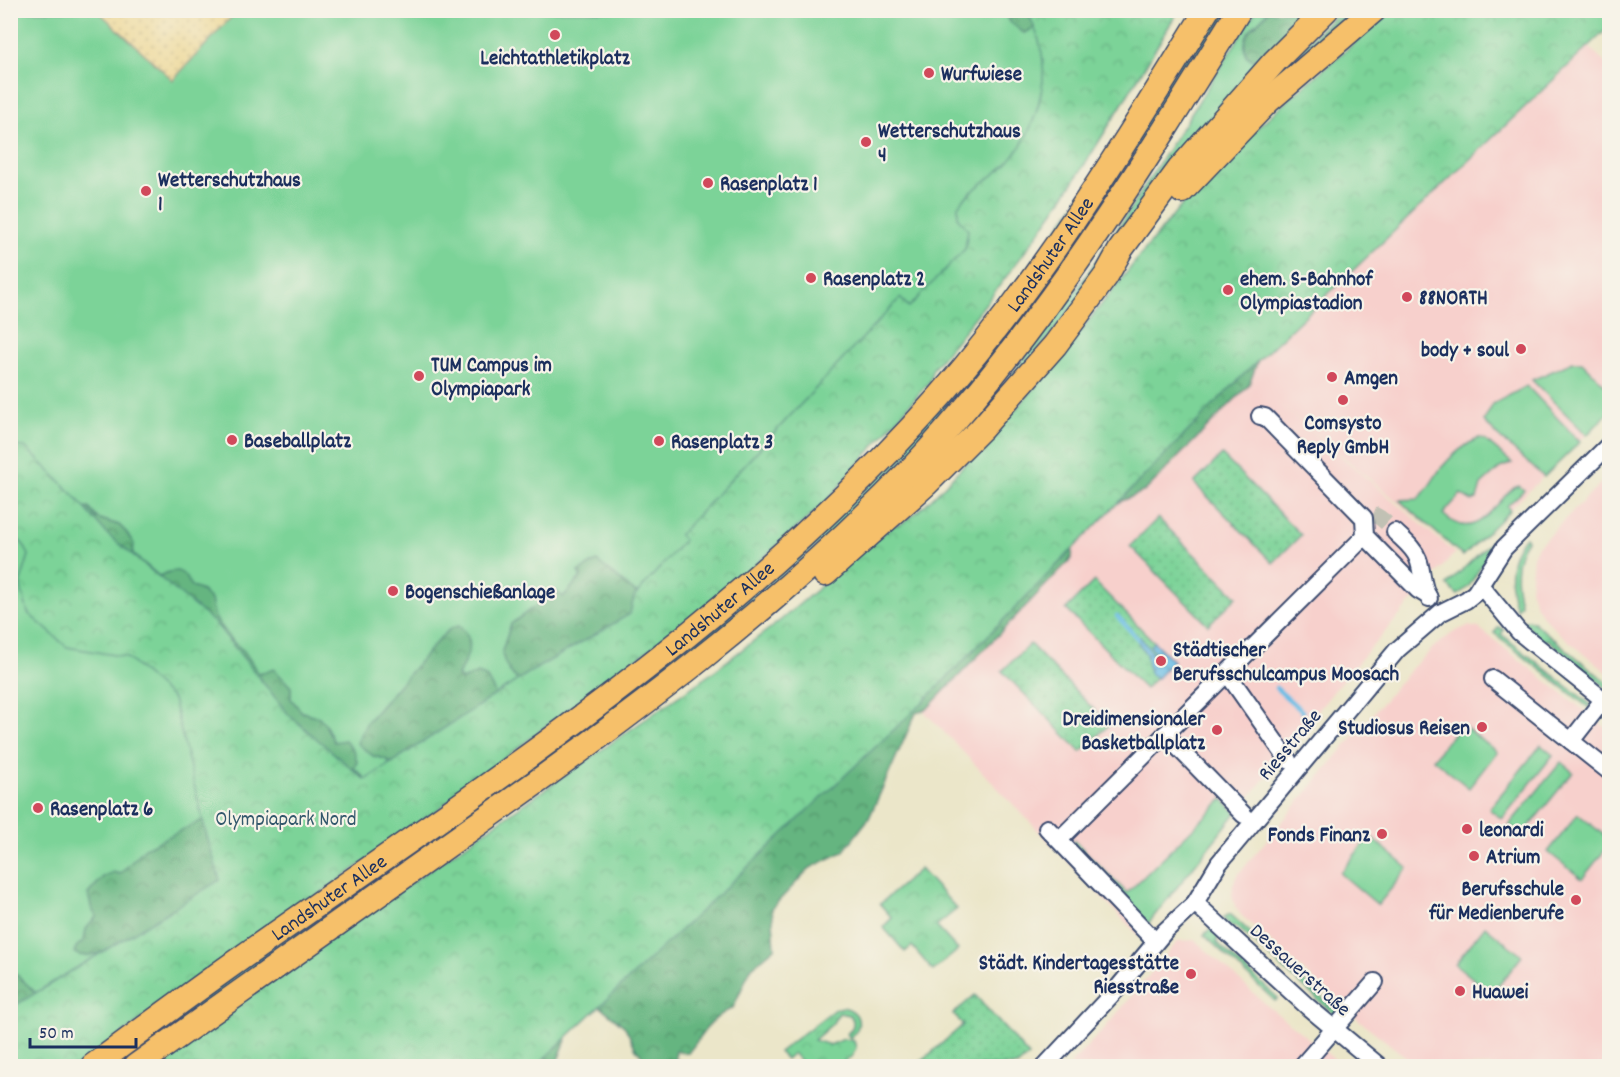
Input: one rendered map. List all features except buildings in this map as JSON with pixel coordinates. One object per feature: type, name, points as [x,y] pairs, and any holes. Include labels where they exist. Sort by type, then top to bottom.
[{"type":"highway","points":[[1171,68],[1195,10]]},
{"type":"highway","name":"Landshuter Allee","points":[[93,1066],[240,958],[484,788],[591,710],[698,628],[790,549],[846,495],[938,398],[975,355],[1063,236],[1207,10]]},
{"type":"highway","name":"Landshuter Allee","points":[[136,1066],[607,732],[774,598],[867,514],[959,416],[1036,320],[1127,190],[1239,10]]},
{"type":"highway","points":[[1106,276],[1121,249],[1179,170],[1275,62],[1326,10]]},
{"type":"highway","points":[[774,598],[818,580],[926,484],[1026,380],[1106,276],[1191,180],[1260,109],[1374,10]]},
{"type":"street","points":[[1260,416],[1265,417],[1364,518],[1365,536],[1418,590],[1428,596]]},
{"type":"street","name":"Riesstraße","points":[[1045,1066],[1116,990],[1155,941],[1195,903],[1219,863],[1398,650],[1440,613],[1466,600],[1481,586],[1504,548],[1610,444]]},
{"type":"street","points":[[1395,532],[1414,552],[1419,562],[1425,592],[1440,613]]},
{"type":"street","points":[[1155,941],[1053,834],[1165,734],[1365,536]]},
{"type":"street","points":[[1481,586],[1519,632],[1606,703],[1571,741]]},
{"type":"street","points":[[1227,673],[1288,760]]},
{"type":"street","points":[[1493,679],[1610,772]]},
{"type":"street","points":[[1165,734],[1244,815]]},
{"type":"street","name":"Dessauerstraße","points":[[1195,903],[1335,1030],[1379,1066]]},
{"type":"street","points":[[1302,1066],[1376,981]]},
{"type":"shaded area","points":[[1589,47],[1609,67],[1609,412],[1463,556],[1270,396],[1455,553],[1345,677],[1139,936],[919,706],[1244,374]]},
{"type":"shaded area","points":[[1609,475],[1609,674],[1559,633],[1542,615],[1530,589],[1533,556],[1537,547]]},
{"type":"shaded area","points":[[1468,626],[1479,628],[1609,730],[1609,1066],[1417,1066],[1359,1020],[1241,915],[1235,906],[1232,896],[1236,877],[1410,670],[1435,646],[1454,632]]},
{"type":"shaded area","name":"Städt. Kindertagesstätte Riesstraße","points":[[1195,940],[1269,1007],[1343,1066],[1071,1066],[1072,1062],[1103,1030],[1178,941]]},
{"type":"green space","name":"TUM Campus im Olympiapark","points":[[10,11],[1028,11],[1057,27],[1016,198],[630,614],[365,788],[11,489]]},
{"type":"green space","points":[[1004,11],[1056,11],[1055,18],[1024,33],[1010,22]]},
{"type":"green space","name":"Olympiapark Nord","points":[[1028,11],[1178,11],[1098,143],[1038,234],[932,370],[930,381],[825,503],[711,604],[575,704],[432,814],[77,1066],[11,1066],[11,1008],[220,880],[173,699],[126,657],[67,647],[28,613],[20,584],[29,555],[23,544],[11,533],[11,446],[25,447],[74,495],[107,534],[216,624],[289,715],[365,780],[527,674],[630,614],[634,597],[684,540],[679,535],[900,298],[909,307],[965,249],[968,230],[958,218],[958,206],[968,194],[1006,164],[1015,153],[1030,127],[1040,98],[1043,83],[1042,54]]},
{"type":"green space","points":[[1218,11],[1229,11],[1188,78],[1000,354],[865,503],[695,653],[368,892],[363,882],[863,491]]},
{"type":"green space","points":[[1256,11],[1268,11],[1247,35],[1246,55],[1253,60],[1268,57],[1177,163],[1078,300],[1009,387],[943,456],[915,481],[914,477],[958,429],[969,425],[1003,385],[1072,296]]},
{"type":"green space","points":[[1268,11],[1314,11],[1268,57],[1253,60],[1246,55],[1247,35]]},
{"type":"green space","points":[[1339,11],[1363,11],[1278,85],[1270,78]]},
{"type":"green space","points":[[1392,11],[1609,11],[1609,27],[1244,374],[919,706],[536,1066],[148,1066],[709,675],[782,619],[892,526],[901,524],[914,514],[944,486],[1009,417],[1206,178],[1257,128]]},
{"type":"green space","points":[[1249,355],[1257,363],[1249,385],[1145,491],[1115,504],[1073,547],[1072,558],[927,709],[916,713],[869,818],[843,852],[810,868],[772,908],[775,948],[751,968],[733,1008],[712,1022],[688,1053],[676,1051],[675,1059],[689,1066],[651,1066],[636,1049],[625,1027],[596,1003],[572,1025],[556,1065],[531,1050]]},
{"type":"green space","points":[[1573,362],[1582,362],[1609,389],[1609,412],[1587,435],[1532,380]]},
{"type":"green space","points":[[1527,386],[1580,442],[1544,477],[1484,421],[1493,404]]},
{"type":"green space","points":[[1479,438],[1486,441],[1512,463],[1500,468],[1481,485],[1477,499],[1472,501],[1461,494],[1443,514],[1464,526],[1473,524],[1489,513],[1513,488],[1519,486],[1524,490],[1507,506],[1510,510],[1463,556],[1399,500],[1418,499],[1449,459],[1463,447]]},
{"type":"green space","points":[[1222,455],[1301,535],[1273,563],[1194,483]]},
{"type":"green space","points":[[22,488],[89,508],[97,518],[119,525],[134,544],[133,554],[159,576],[175,571],[182,573],[192,587],[202,591],[211,600],[215,618],[234,643],[244,651],[259,674],[274,669],[291,687],[291,699],[302,712],[319,717],[334,742],[345,740],[354,751],[357,762],[354,768],[365,778],[365,788]]},
{"type":"green space","points":[[11,509],[30,556],[25,568],[150,607],[220,880],[11,1008]]},
{"type":"green space","points":[[1158,518],[1237,597],[1208,625],[1130,546]]},
{"type":"green space","points":[[1506,527],[1507,532],[1492,548],[1469,586],[1458,595],[1447,585]]},
{"type":"green space","points":[[1525,537],[1527,540],[1517,563],[1516,579],[1520,604],[1516,609],[1511,581],[1512,562]]},
{"type":"green space","points":[[597,561],[646,601],[651,610],[526,689],[510,672],[504,661],[502,651],[511,624],[556,591],[563,597],[581,577],[578,572]]},
{"type":"green space","points":[[1094,581],[1173,661],[1145,689],[1066,609]]},
{"type":"green space","points":[[1528,620],[1609,684],[1609,690],[1547,639],[1543,643],[1523,621]]},
{"type":"green space","points":[[459,626],[465,632],[470,644],[458,676],[462,680],[478,673],[487,678],[500,702],[397,766],[385,759],[373,756],[357,743],[367,722],[440,638],[451,628]]},
{"type":"green space","points":[[1499,627],[1504,630],[1501,634],[1591,705],[1589,708],[1494,633]]},
{"type":"green space","points":[[1030,644],[1109,725],[1081,752],[1002,671]]},
{"type":"green space","points":[[1461,724],[1497,752],[1469,788],[1433,759]]},
{"type":"green space","points":[[1541,745],[1553,755],[1502,819],[1489,809]]},
{"type":"green space","points":[[1561,762],[1573,772],[1522,835],[1509,825]]},
{"type":"green space","points":[[1223,799],[1236,813],[1147,925],[1073,846],[1074,840],[1127,893]]},
{"type":"green space","points":[[1578,814],[1609,839],[1609,845],[1582,879],[1548,852]]},
{"type":"green space","points":[[213,815],[237,871],[106,953],[84,956],[74,952],[77,946],[84,941],[86,929],[97,916],[92,910],[88,894],[103,877],[113,872],[120,874],[145,848]]},
{"type":"green space","points":[[1370,836],[1408,868],[1378,905],[1340,873]]},
{"type":"green space","points":[[920,869],[957,909],[936,926],[958,950],[933,971],[912,946],[905,952],[883,927],[892,918],[880,904]]},
{"type":"green space","points":[[348,892],[354,902],[123,1066],[104,1066]]},
{"type":"green space","points":[[1230,914],[1339,1013],[1336,1016],[1237,927],[1231,927],[1223,918]]},
{"type":"green space","points":[[1485,926],[1522,956],[1492,994],[1455,964]]},
{"type":"green space","points":[[1210,929],[1219,937],[1216,942],[1278,998],[1275,1001],[1204,935]]},
{"type":"green space","points":[[11,969],[38,995],[11,1024]]},
{"type":"green space","points":[[975,995],[1029,1056],[1017,1066],[916,1066],[963,1025],[953,1014]]},
{"type":"green space","points":[[843,1007],[853,1012],[858,1020],[857,1029],[850,1038],[847,1034],[851,1030],[853,1020],[850,1015],[839,1013],[832,1024],[814,1040],[830,1045],[844,1039],[854,1041],[856,1048],[852,1056],[839,1066],[805,1066],[793,1053],[786,1059],[779,1052],[835,1009]]},
{"type":"sand","points":[[98,11],[237,11],[173,80]]},
{"type":"water","points":[[1140,637],[1153,655],[1156,653],[1150,646],[1154,642],[1173,661],[1157,678],[1149,673],[1146,654],[1137,640]]},
{"type":"waterway","points":[[1117,616],[1138,639]]},
{"type":"waterway","points":[[1276,688],[1303,712]]},
{"type":"tunnel","points":[[1351,519],[1364,513],[1370,513],[1381,518],[1395,532]]},
{"type":"place","name":"Leichtathletikplatz","points":[[555,35]]},
{"type":"place","name":"Wurfwiese","points":[[929,73]]},
{"type":"place","name":"Wetterschutzhaus 4","points":[[866,142]]},
{"type":"place","name":"Rasenplatz 1","points":[[708,183]]},
{"type":"place","name":"Wetterschutzhaus 1","points":[[146,191]]},
{"type":"place","name":"Rasenplatz 2","points":[[811,278]]},
{"type":"place","name":"ehem. S-Bahnhof Olympiastadion","points":[[1228,290]]},
{"type":"place","name":"88NORTH","points":[[1407,297]]},
{"type":"place","name":"body + soul","points":[[1521,349]]},
{"type":"place","name":"TUM Campus im Olympiapark","points":[[419,376]]},
{"type":"place","name":"Amgen","points":[[1332,377]]},
{"type":"place","name":"Comsysto Reply GmbH","points":[[1343,400]]},
{"type":"place","name":"Baseballplatz","points":[[232,440]]},
{"type":"place","name":"Rasenplatz 3","points":[[659,441]]},
{"type":"place","name":"Bogenschießanlage","points":[[393,591]]},
{"type":"place","name":"Städtischer Berufsschulcampus Moosach","points":[[1161,661]]},
{"type":"place","name":"Studiosus Reisen","points":[[1482,727]]},
{"type":"place","name":"Dreidimensionaler Basketballplatz","points":[[1217,730]]},
{"type":"place","name":"Rasenplatz 6","points":[[38,808]]},
{"type":"place","name":"leonardi","points":[[1467,829]]},
{"type":"place","name":"Fonds Finanz","points":[[1382,834]]},
{"type":"place","name":"Atrium","points":[[1474,856]]},
{"type":"place","name":"Berufsschule für Medienberufe","points":[[1576,900]]},
{"type":"place","name":"Städt. Kindertagesstätte Riesstraße","points":[[1191,974]]},
{"type":"place","name":"Huawei","points":[[1460,991]]}]
